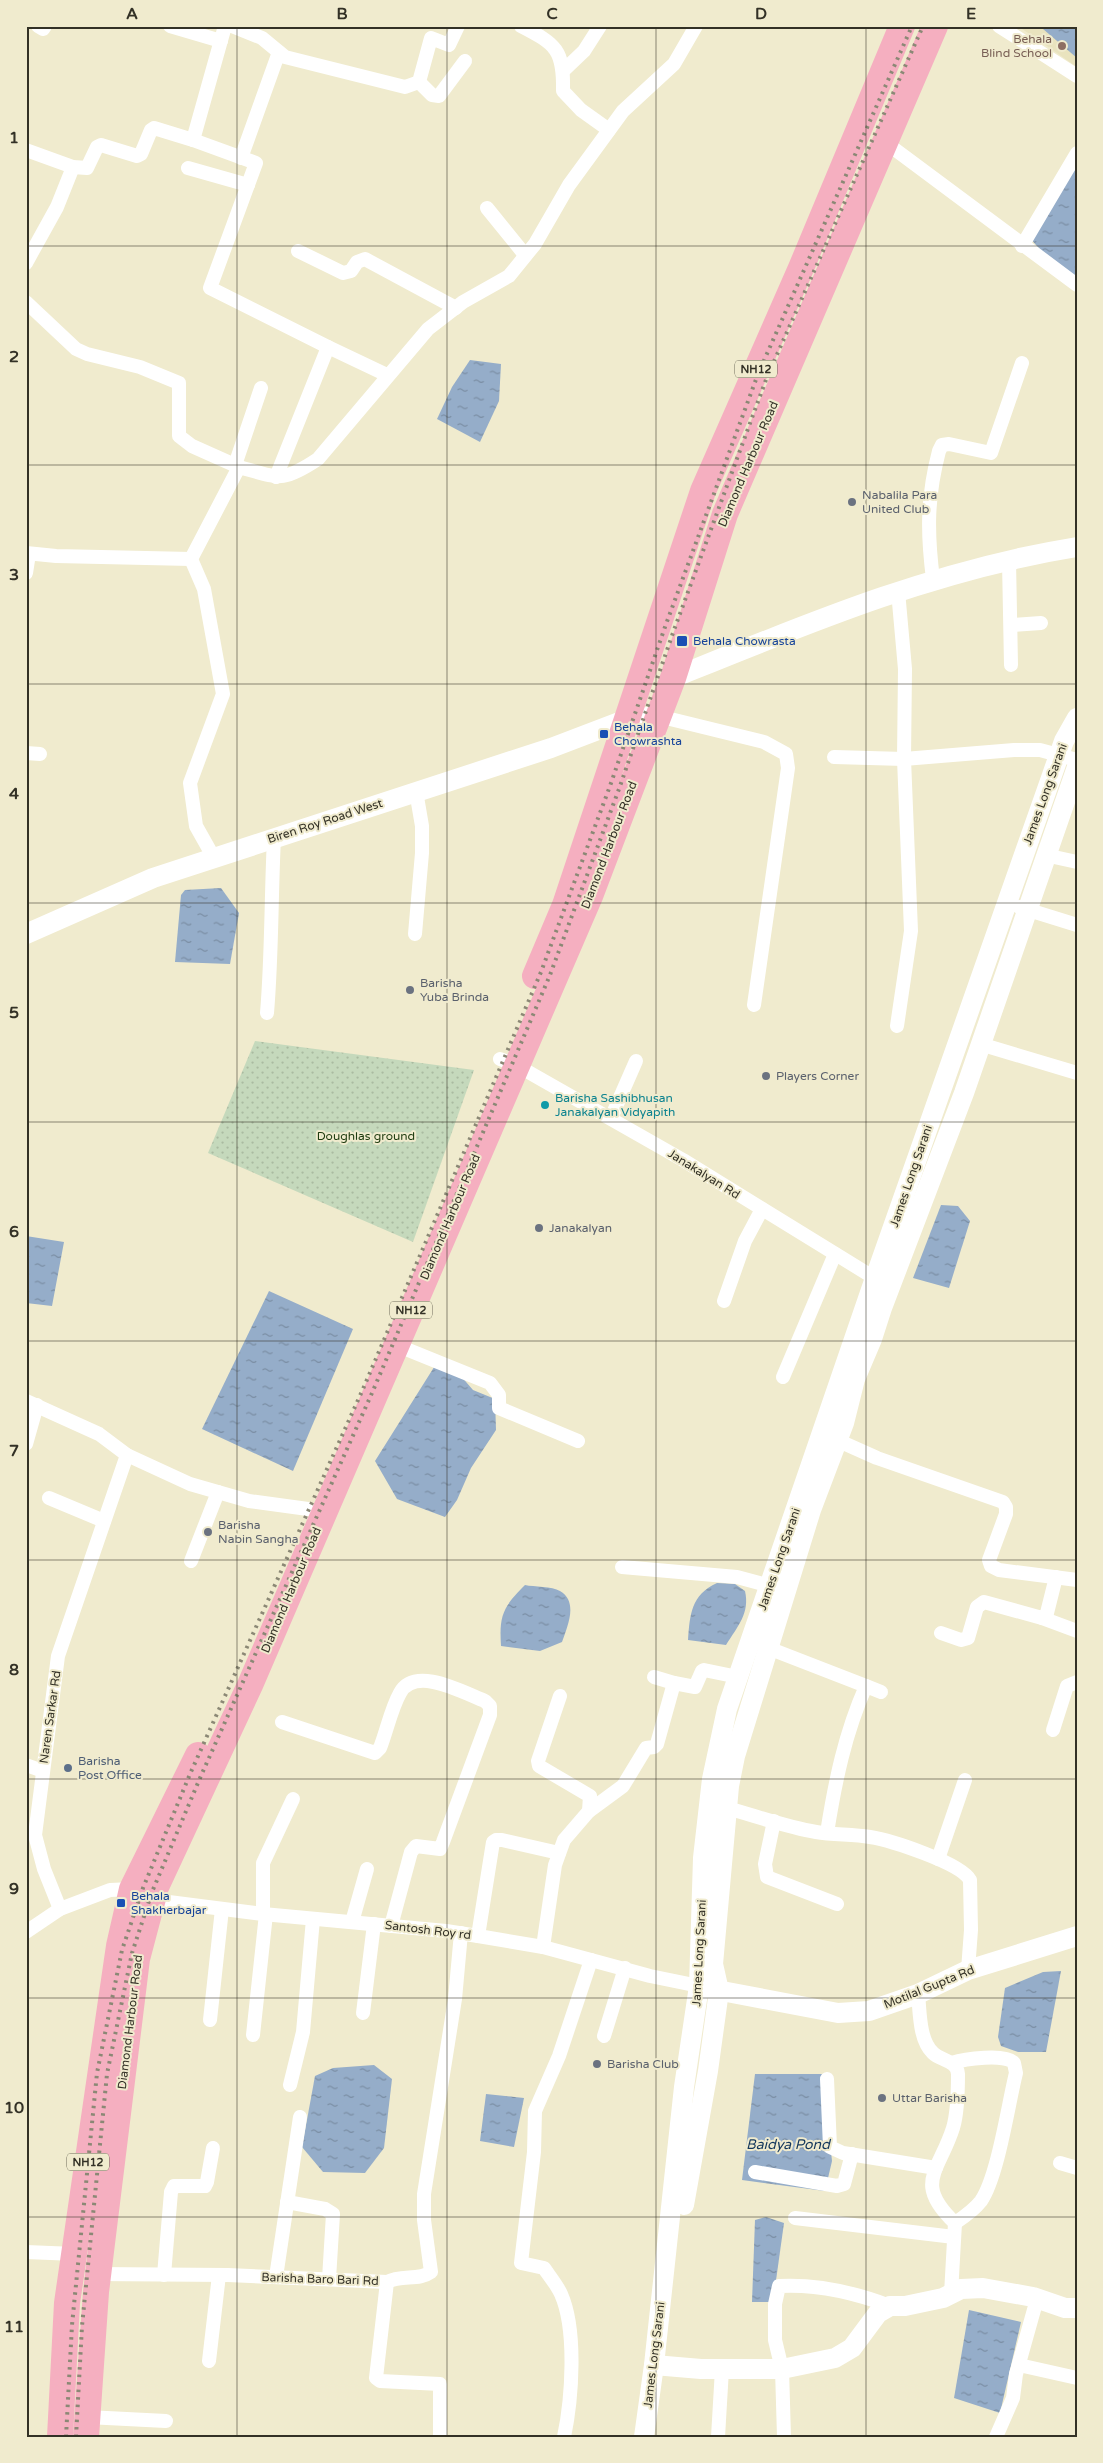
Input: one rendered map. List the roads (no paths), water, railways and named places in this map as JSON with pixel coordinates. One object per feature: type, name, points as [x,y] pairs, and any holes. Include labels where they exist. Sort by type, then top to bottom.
[{"type":"highway","name":"Diamond Harbour Road","points":[[585,880],[628,719],[703,491],[789,294],[902,26]]},
{"type":"highway","name":"Diamond Harbour Road","points":[[200,1772],[254,1676],[396,1345],[508,1062],[566,905],[585,880],[658,716],[673,678],[725,514],[935,26]]},
{"type":"highway","points":[[789,294],[815,305]]},
{"type":"highway","name":"Diamond Harbour Road","points":[[60,2437],[68,2303],[119,1946],[142,1894],[156,1887],[234,1683],[308,1509],[508,1062]]},
{"type":"highway","name":"Diamond Harbour Road","points":[[86,2427],[98,2275],[137,1959],[142,1894]]},
{"type":"main road","points":[[673,678],[847,608],[933,579],[1077,547]]},
{"type":"main road","name":"Biren Roy Road West","points":[[26,934],[152,878],[551,748],[628,719],[658,716]]},
{"type":"main road","name":"James Long Sarani","points":[[644,2437],[659,2365],[684,2087],[699,1986],[703,1858],[712,1779],[727,1709],[770,1586],[830,1437],[1006,902],[1068,757],[1064,741],[1077,718]]},
{"type":"main road","points":[[882,1282],[943,1149],[1045,854],[1072,794],[1077,767]]},
{"type":"main road","points":[[664,2318],[708,2071],[719,1991],[713,1964],[727,1808],[738,1745],[811,1510],[830,1437]]},
{"type":"main road","name":"Motilal Gupta Rd","points":[[699,1986],[838,2012],[870,2011],[918,1994],[968,1970],[1077,1936]]},
{"type":"main road","points":[[655,2437],[661,2409],[659,2365],[722,2369],[782,2369],[835,2358],[852,2348],[878,2313],[890,2306],[905,2306],[951,2294],[961,2289],[983,2288],[1037,2298],[1065,2308],[1076,2304]]},
{"type":"street","points":[[38,26],[43,29],[45,26]]},
{"type":"street","points":[[170,26],[221,42]]},
{"type":"street","points":[[193,140],[225,26]]},
{"type":"street","points":[[232,26],[262,38],[285,57],[396,87],[405,87],[419,82]]},
{"type":"street","points":[[419,82],[431,38],[449,45],[458,26]]},
{"type":"street","points":[[521,26],[541,36],[558,50],[563,71],[563,91],[567,97],[609,130]]},
{"type":"street","points":[[563,71],[584,51],[600,26]]},
{"type":"street","points":[[26,302],[76,349],[87,354],[140,367],[179,383],[179,436],[192,446],[237,466],[276,477],[295,474],[318,459],[387,375],[428,329],[456,308],[509,276],[535,244],[569,185],[623,111],[674,64],[696,26]]},
{"type":"street","points":[[999,26],[1077,76]]},
{"type":"street","points":[[241,158],[279,52]]},
{"type":"street","points":[[419,82],[432,95],[439,96],[465,61]]},
{"type":"street","points":[[26,150],[73,167],[87,168],[97,147],[101,145],[137,156],[141,154],[150,130],[154,128],[256,163],[210,288],[387,375]]},
{"type":"street","points":[[885,142],[1022,246],[1077,285]]},
{"type":"street","points":[[1022,246],[1077,153]]},
{"type":"street","points":[[26,263],[56,207],[73,167]]},
{"type":"street","points":[[188,168],[248,185]]},
{"type":"street","points":[[487,208],[526,255]]},
{"type":"street","points":[[298,251],[343,273],[350,271],[356,262],[365,260],[456,308]]},
{"type":"street","points":[[276,477],[328,347]]},
{"type":"street","points":[[933,579],[928,540],[929,497],[939,451],[942,445],[949,444],[991,453],[1022,363]]},
{"type":"street","points":[[214,858],[196,826],[190,783],[223,694],[204,589],[191,558],[237,466],[261,388]]},
{"type":"street","points":[[26,574],[28,554],[191,558]]},
{"type":"street","points":[[1008,561],[1011,665]]},
{"type":"street","points":[[897,1026],[911,931],[904,759],[905,669],[898,591]]},
{"type":"street","points":[[1011,625],[1041,623]]},
{"type":"street","points":[[658,716],[764,742],[786,754],[788,768],[754,1005]]},
{"type":"street","points":[[834,757],[904,759],[1014,750],[1040,750],[1068,757]]},
{"type":"street","points":[[415,934],[422,853],[422,826],[416,791]]},
{"type":"street","points":[[267,1012],[272,958],[271,890],[274,838]]},
{"type":"street","points":[[1045,854],[1077,862]]},
{"type":"street","points":[[1006,902],[1077,925]]},
{"type":"street","points":[[980,1044],[1077,1073]]},
{"type":"street","points":[[611,1118],[636,1061]]},
{"type":"street","name":"Janakalyan Rd","points":[[508,1062],[611,1118],[882,1282]]},
{"type":"street","points":[[724,1301],[745,1241],[762,1209]]},
{"type":"street","points":[[783,1376],[835,1254]]},
{"type":"street","points":[[396,1345],[490,1383],[499,1395],[498,1408],[578,1441]]},
{"type":"street","points":[[26,1444],[32,1403],[99,1434],[127,1455],[190,1484],[249,1501],[308,1509]]},
{"type":"street","points":[[830,1437],[877,1458],[1003,1502],[1006,1507],[1006,1514],[989,1560],[991,1566],[999,1570],[1077,1580]]},
{"type":"street","name":"Naren Sarkar Rd","points":[[60,1909],[44,1869],[35,1835],[58,1656],[127,1455]]},
{"type":"street","points":[[191,1561],[218,1492]]},
{"type":"street","points":[[49,1498],[104,1521]]},
{"type":"street","points":[[622,1567],[737,1577],[770,1586]]},
{"type":"street","points":[[1042,1618],[1048,1614],[1056,1577]]},
{"type":"street","points":[[941,1633],[960,1640],[968,1638],[977,1607],[984,1602],[1042,1618],[1077,1631]]},
{"type":"street","points":[[768,1648],[881,1692]]},
{"type":"street","points":[[654,1677],[695,1687],[704,1670],[738,1678]]},
{"type":"street","points":[[282,1722],[375,1753],[380,1748],[400,1692],[406,1685],[418,1680],[432,1680],[485,1701],[490,1706],[490,1715],[440,1849],[416,1846],[411,1852],[391,1926]]},
{"type":"street","points":[[1053,1730],[1067,1686],[1077,1682]]},
{"type":"street","points":[[543,1947],[554,1865],[564,1840],[589,1811],[623,1786],[646,1748],[656,1744],[674,1683]]},
{"type":"street","points":[[828,1833],[837,1772],[852,1716],[866,1686]]},
{"type":"street","points":[[560,1696],[547,1730],[538,1761],[539,1766],[590,1796],[589,1811]]},
{"type":"street","points":[[26,1765],[43,1771]]},
{"type":"street","points":[[938,1859],[965,1780]]},
{"type":"street","points":[[253,2035],[265,1914],[264,1863],[293,1799]]},
{"type":"street","points":[[727,1808],[828,1833],[871,1837],[938,1859],[966,1873],[970,1880],[971,1930],[968,1970]]},
{"type":"street","points":[[774,1821],[765,1864],[767,1877],[837,1904]]},
{"type":"street","points":[[478,1936],[493,1842],[502,1840],[559,1853]]},
{"type":"street","points":[[352,1922],[367,1869]]},
{"type":"street","points":[[26,1932],[60,1909],[110,1890],[142,1894]]},
{"type":"street","name":"Santosh Roy rd","points":[[142,1894],[222,1909],[461,1933],[543,1947],[699,1986]]},
{"type":"street","points":[[210,2020],[222,1909]]},
{"type":"street","points":[[290,2085],[303,2032],[313,1919]]},
{"type":"street","points":[[363,2013],[374,1924]]},
{"type":"street","points":[[387,2282],[394,2278],[426,2277],[431,2272],[424,2220],[424,2194],[455,1999],[461,1933]]},
{"type":"street","points":[[564,2437],[570,2412],[568,2318],[561,2294],[544,2268],[522,2263],[534,2152],[535,2111],[559,2056],[591,1960]]},
{"type":"street","points":[[604,2036],[625,1968]]},
{"type":"street","points":[[918,1994],[925,2041],[933,2054],[952,2063],[958,2072],[953,2126],[931,2182],[932,2195],[954,2230],[951,2294]]},
{"type":"street","points":[[952,2063],[964,2058],[1007,2058],[1014,2063],[1016,2073],[994,2166],[983,2199],[954,2230]]},
{"type":"street","points":[[827,2079],[830,2147],[833,2150],[936,2168]]},
{"type":"street","points":[[276,2277],[300,2117]]},
{"type":"street","points":[[164,2275],[171,2192],[174,2186],[204,2186],[207,2182],[213,2148]]},
{"type":"street","points":[[755,2172],[837,2186],[844,2184],[847,2178],[852,2154]]},
{"type":"street","points":[[1060,2164],[1077,2168]]},
{"type":"street","points":[[287,2202],[325,2209],[333,2214],[329,2279]]},
{"type":"street","points":[[795,2218],[954,2230]]},
{"type":"street","name":"Barisha Baro Bari Rd","points":[[26,2252],[73,2264],[98,2275],[219,2275],[375,2279],[387,2282],[376,2378],[380,2382],[440,2384],[440,2437]]},
{"type":"street","points":[[209,2361],[219,2275]]},
{"type":"street","points":[[784,2437],[782,2369],[775,2340],[775,2304],[779,2286],[846,2292],[864,2296],[890,2306]]},
{"type":"street","points":[[996,2437],[1012,2398],[1037,2298]]},
{"type":"street","points":[[1019,2365],[1077,2378]]},
{"type":"street","points":[[718,2437],[722,2369]]},
{"type":"street","points":[[86,2427],[166,2421]]},
{"type":"water","points":[[1044,26],[1077,26],[1077,58],[1043,29]]},
{"type":"water","points":[[1077,163],[1077,278],[1056,268],[1030,238]]},
{"type":"water","points":[[470,360],[501,364],[499,401],[480,442],[437,419],[452,387]]},
{"type":"water","points":[[221,888],[239,913],[230,964],[175,962],[181,895],[185,890]]},
{"type":"water","points":[[941,1205],[958,1206],[970,1221],[949,1288],[913,1278]]},
{"type":"water","points":[[26,1236],[64,1242],[52,1306],[26,1303]]},
{"type":"water","points":[[269,1291],[353,1329],[293,1471],[202,1429]]},
{"type":"water","points":[[436,1364],[460,1375],[473,1390],[495,1399],[496,1430],[471,1468],[457,1500],[445,1517],[397,1499],[375,1461]]},
{"type":"water","points":[[717,1583],[735,1584],[745,1591],[746,1606],[739,1625],[726,1645],[688,1640],[691,1614],[697,1599],[708,1588]]},
{"type":"water","points":[[525,1585],[552,1588],[566,1596],[569,1601],[570,1615],[562,1642],[540,1651],[501,1646],[501,1626],[504,1612],[512,1599]]},
{"type":"water","points":[[1061,1971],[1046,2052],[1018,2052],[1001,2046],[998,2037],[1005,1988],[1043,1972]]},
{"type":"water","points":[[374,2065],[392,2079],[384,2148],[365,2173],[323,2172],[302,2147],[315,2076],[333,2068]]},
{"type":"water","name":"Baidya Pond","points":[[755,2074],[823,2074],[832,2161],[825,2191],[742,2180]]},
{"type":"water","points":[[486,2094],[524,2098],[514,2147],[480,2141]]},
{"type":"water","points":[[766,2217],[784,2223],[773,2302],[752,2302],[755,2220]]},
{"type":"water","points":[[969,2310],[1021,2322],[1000,2413],[954,2398]]},
{"type":"railway","points":[[66,2437],[72,2325],[97,2073],[122,1950],[143,1888],[190,1774],[363,1389],[541,972],[758,374],[912,26]]},
{"type":"railway","points":[[76,2437],[82,2326],[107,2074],[132,1953],[152,1892],[200,1778],[372,1393],[550,975],[767,377],[923,26]]},
{"type":"place","name":"Behala Blind School","points":[[1062,46]]},
{"type":"place","name":"Nabalila Para United Club","points":[[852,502]]},
{"type":"place","name":"Behala Chowrasta","points":[[682,641]]},
{"type":"place","name":"Behala Chowrashta","points":[[604,734]]},
{"type":"place","name":"Barisha Yuba Brinda","points":[[410,990]]},
{"type":"place","name":"Players Corner","points":[[766,1076]]},
{"type":"place","name":"Barisha Sashibhusan Janakalyan Vidyapith","points":[[545,1105]]},
{"type":"place","name":"Janakalyan","points":[[539,1228]]},
{"type":"place","name":"Barisha Nabin Sangha","points":[[208,1532]]},
{"type":"place","name":"Barisha Post Office","points":[[68,1768]]},
{"type":"place","name":"Behala Shakherbajar","points":[[121,1903]]},
{"type":"place","name":"Barisha Club","points":[[597,2064]]},
{"type":"place","name":"Uttar Barisha","points":[[882,2098]]},
{"type":"park label","name":"Doughlas ground","points":[[366,1136]]}]
